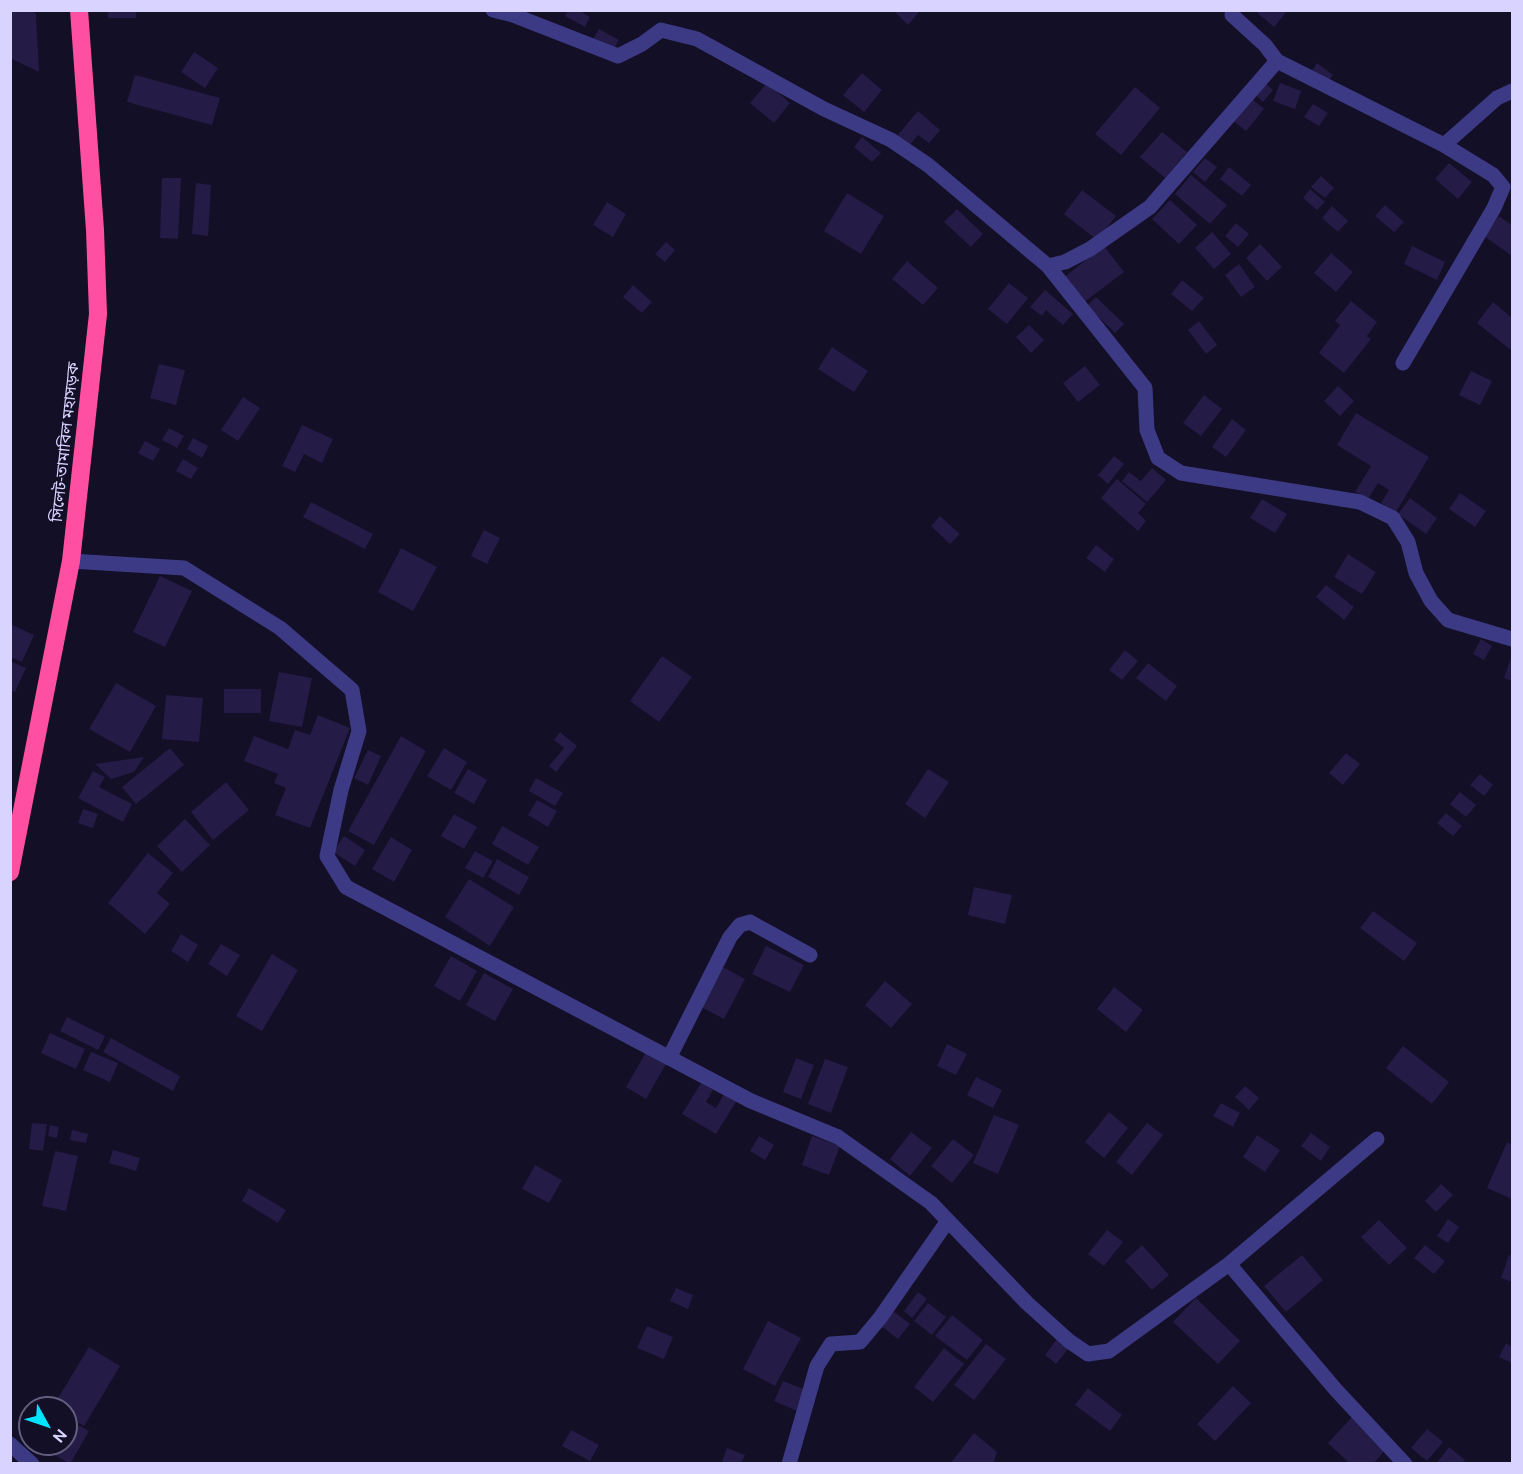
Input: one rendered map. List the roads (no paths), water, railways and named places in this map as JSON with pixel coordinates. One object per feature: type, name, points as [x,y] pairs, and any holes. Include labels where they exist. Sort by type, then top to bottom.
[{"type":"highway","name":"সিলেট-তামাবিল মহাসড়ক","points":[[10,872],[71,561],[98,314],[96,230],[79,10]]},
{"type":"street","points":[[493,10],[513,15],[618,56],[642,44],[661,30],[697,39],[824,109],[891,140],[928,165],[1048,266],[1145,388],[1147,430],[1158,458],[1181,472],[1360,502],[1393,518],[1408,542],[1416,573],[1431,601],[1448,620],[1512,639]]},
{"type":"street","points":[[1233,10],[1232,15],[1265,45],[1277,61],[1444,145],[1508,183],[1403,363]]},
{"type":"street","points":[[1048,266],[1065,262],[1090,249],[1150,207],[1277,61]]},
{"type":"street","points":[[1444,145],[1497,98],[1512,91]]},
{"type":"street","points":[[71,561],[184,568],[280,628],[352,690],[359,731],[341,790],[327,856],[346,886],[751,1101],[838,1137],[931,1203],[1027,1303],[1069,1341],[1088,1354],[1109,1351],[1229,1264],[1377,1139]]},
{"type":"street","points":[[669,1058],[730,937],[740,925],[750,922],[810,955]]},
{"type":"street","points":[[789,1464],[817,1366],[831,1344],[860,1342],[880,1318],[947,1222]]},
{"type":"street","points":[[1229,1264],[1336,1389],[1405,1464]]},
{"type":"street","points":[[10,1444],[32,1464]]}]
